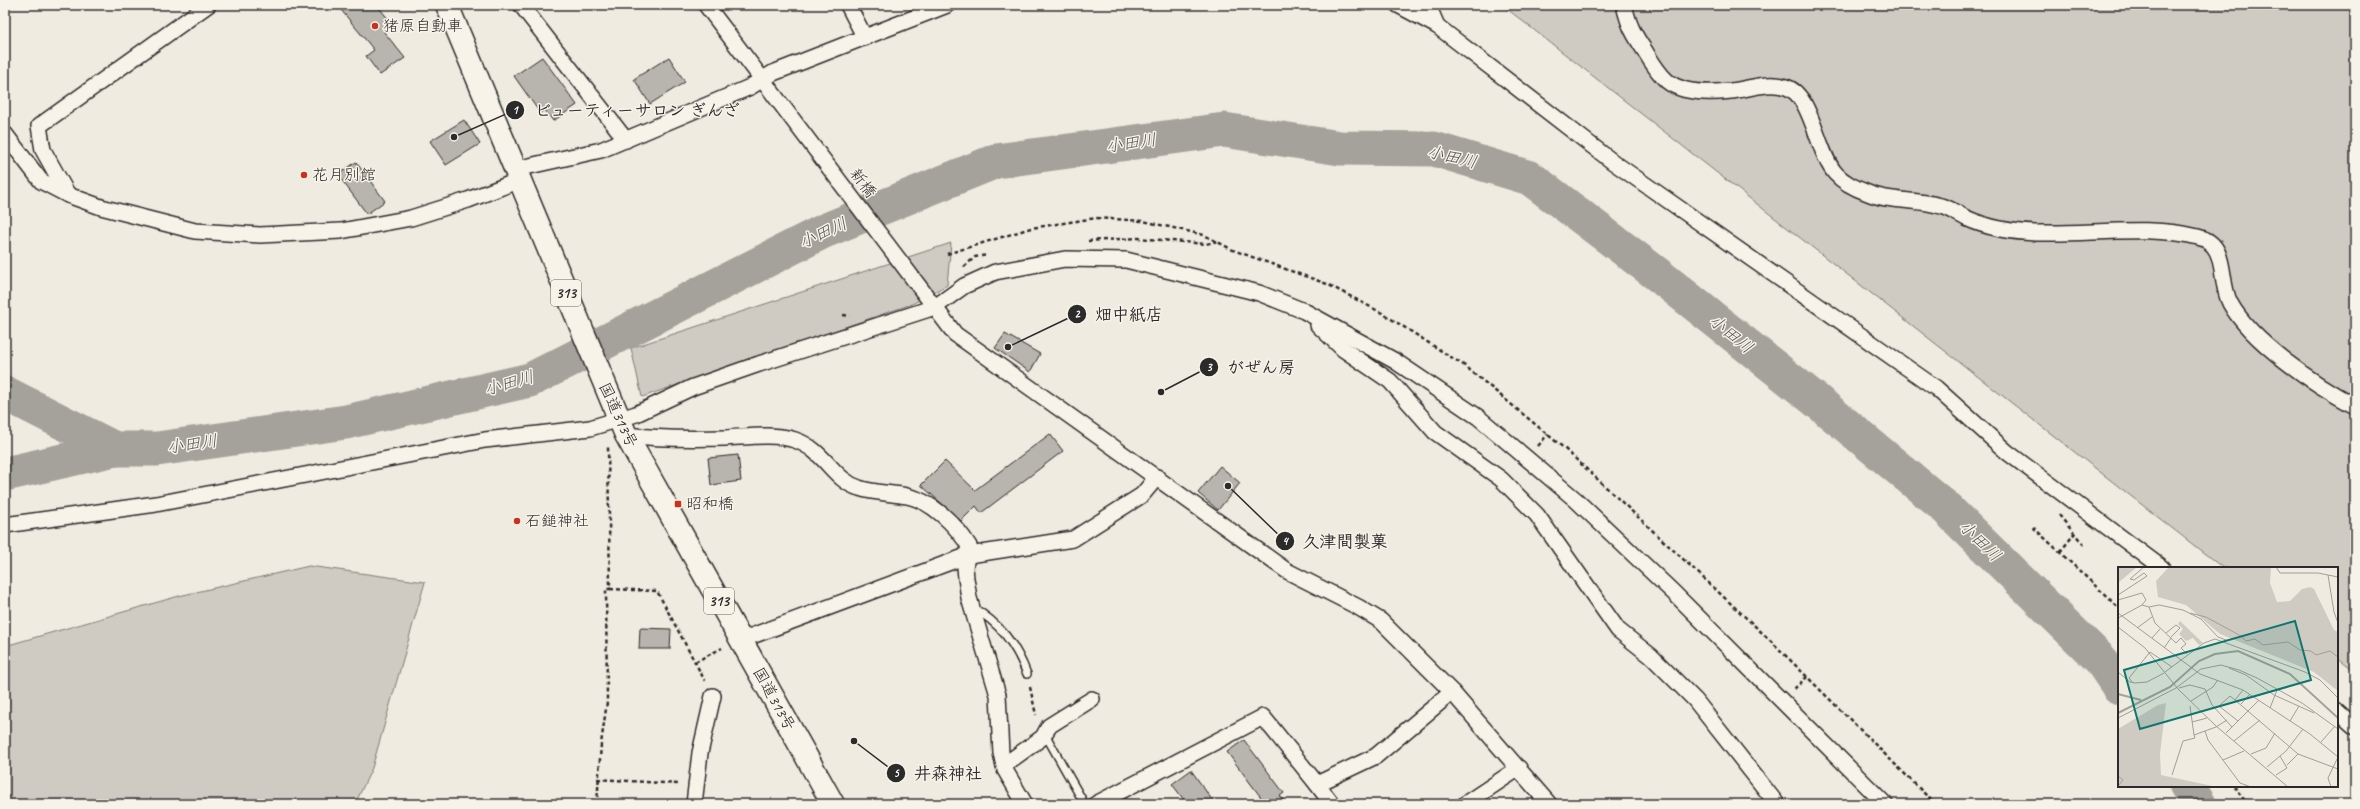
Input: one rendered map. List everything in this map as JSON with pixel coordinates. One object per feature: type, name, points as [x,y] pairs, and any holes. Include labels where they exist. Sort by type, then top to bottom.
[{"type":"highway","name":"国道313号","points":[[447,5],[622,428],[833,804]]},
{"type":"street","points":[[68,195],[42,150],[39,126],[208,5]]},
{"type":"street","points":[[521,5],[626,140]]},
{"type":"street","name":"新橋","points":[[706,5],[955,334],[1287,571],[1358,607],[1381,622],[1452,692],[1549,804]]},
{"type":"street","points":[[848,5],[864,36]]},
{"type":"street","points":[[5,134],[42,181],[68,195],[101,207],[195,231],[260,236],[340,231],[411,218],[468,200],[626,140],[750,87],[762,79],[864,36],[947,5]]},
{"type":"street","points":[[1398,5],[1437,26],[1613,162],[1936,388],[2007,452],[2161,567]]},
{"type":"street","points":[[1428,5],[1437,26]]},
{"type":"street","points":[[1624,5],[1629,28],[1655,67],[1668,82],[1684,88],[1703,92],[1730,91],[1767,85],[1786,87],[1798,93],[1827,162],[1836,174],[1848,184],[1871,194],[1944,206],[1992,228],[2041,233],[2163,232],[2200,237],[2215,246],[2222,260],[2222,278],[2230,303],[2250,328],[2293,367],[2328,392],[2355,406]]},
{"type":"street","points":[[622,428],[693,387],[931,302],[995,272],[1065,259],[1126,260],[1259,293],[1304,312],[1395,361],[1478,417],[1570,495],[1675,594],[1885,804]]},
{"type":"street","points":[[1304,312],[1343,349],[1390,381],[1435,432],[1500,479],[1537,515],[1618,630],[1651,656],[1695,700],[1777,804]]},
{"type":"street","points":[[5,525],[156,504],[486,440],[590,428],[622,428],[668,439],[769,437],[795,440],[821,454],[850,484],[860,489],[908,496],[935,509],[964,538],[969,546],[969,555],[965,567],[972,606],[998,695],[1005,770],[1025,804]]},
{"type":"street","points":[[741,640],[969,555],[1073,539],[1142,495],[1157,477]]},
{"type":"street","points":[[1317,784],[1376,756],[1452,692]]},
{"type":"street","points":[[694,804],[700,753],[713,696]]},
{"type":"street","points":[[1004,765],[1041,728],[1049,726],[1092,700]]},
{"type":"street","points":[[2338,712],[2355,727]]},
{"type":"street","points":[[1096,804],[1263,717],[1332,804]]},
{"type":"street","points":[[1465,804],[1519,768]]},
{"type":"lane","points":[[972,606],[985,614],[1009,637],[1017,650],[1027,674]]},
{"type":"lane","points":[[1041,728],[1084,803],[1087,804]]},
{"type":"path","points":[[610,589],[608,444],[622,428]]},
{"type":"path","points":[[1544,439],[1548,434]]},
{"type":"path","points":[[2033,526],[2118,607]]},
{"type":"path","points":[[2060,552],[2075,533]]},
{"type":"path","points":[[597,804],[598,779],[607,702],[606,589],[657,591],[713,696]]},
{"type":"path","points":[[695,662],[741,640]]},
{"type":"path","points":[[1027,674],[1041,728]]},
{"type":"path","points":[[1800,683],[1807,677]]},
{"type":"path","points":[[598,779],[663,782],[696,787]]},
{"type":"path","points":[[2235,787],[2247,804]]},
{"type":"shaded area","points":[[1502,5],[2355,5],[2355,671],[2338,658],[2338,567],[2222,567]]},
{"type":"shaded area","points":[[951,243],[947,285],[912,304],[642,397],[631,348]]},
{"type":"shaded area","points":[[309,566],[425,582],[372,768],[355,804],[5,804],[5,646],[179,596]]},
{"type":"building","points":[[337,5],[377,5],[393,25],[384,32],[405,58],[380,75],[366,56],[374,50]]},
{"type":"building","points":[[542,57],[577,105],[553,121],[545,110],[540,113],[514,76]]},
{"type":"building","points":[[669,57],[685,82],[650,104],[634,79]]},
{"type":"building","points":[[464,120],[480,144],[446,165],[430,141]]},
{"type":"building","points":[[356,162],[385,201],[367,214],[338,175]]},
{"type":"building","points":[[1005,334],[1040,354],[1030,372],[995,348]]},
{"type":"building","points":[[1050,434],[1063,451],[981,513],[976,506],[961,521],[921,485],[945,461],[975,490]]},
{"type":"building","points":[[738,455],[741,481],[711,485],[708,458]]},
{"type":"building","points":[[1220,466],[1240,483],[1218,510],[1198,493]]},
{"type":"building","points":[[640,628],[671,629],[670,649],[639,649]]},
{"type":"building","points":[[1244,740],[1284,793],[1280,796],[1286,804],[1266,804],[1227,752]]},
{"type":"building","points":[[1191,770],[1215,804],[1187,804],[1172,784]]},
{"type":"waterway","name":"小田川","points":[[5,474],[115,449],[157,449],[346,422],[530,380],[824,231],[996,161],[1224,130],[1340,148],[1434,149],[1530,178],[1657,274],[1817,401],[1945,507],[2100,659],[2118,686]]},
{"type":"waterway","points":[[5,393],[115,449]]},
{"type":"waterway","name":"小田川","points":[[2188,787],[2199,804]]},
{"type":"place","name":"猪原自動車","points":[[375,26]]},
{"type":"place","name":"ビューティーサロン ぎんざ","points":[[454,137]]},
{"type":"place","name":"花月別館","points":[[304,175]]},
{"type":"place","name":"畑中紙店","points":[[1008,347]]},
{"type":"place","name":"がぜん房","points":[[1161,392]]},
{"type":"place","name":"久津間製菓","points":[[1228,486]]},
{"type":"place","name":"昭和橋","points":[[678,504]]},
{"type":"place","name":"石鎚神社","points":[[517,521]]},
{"type":"place","name":"井森神社","points":[[854,741]]}]
